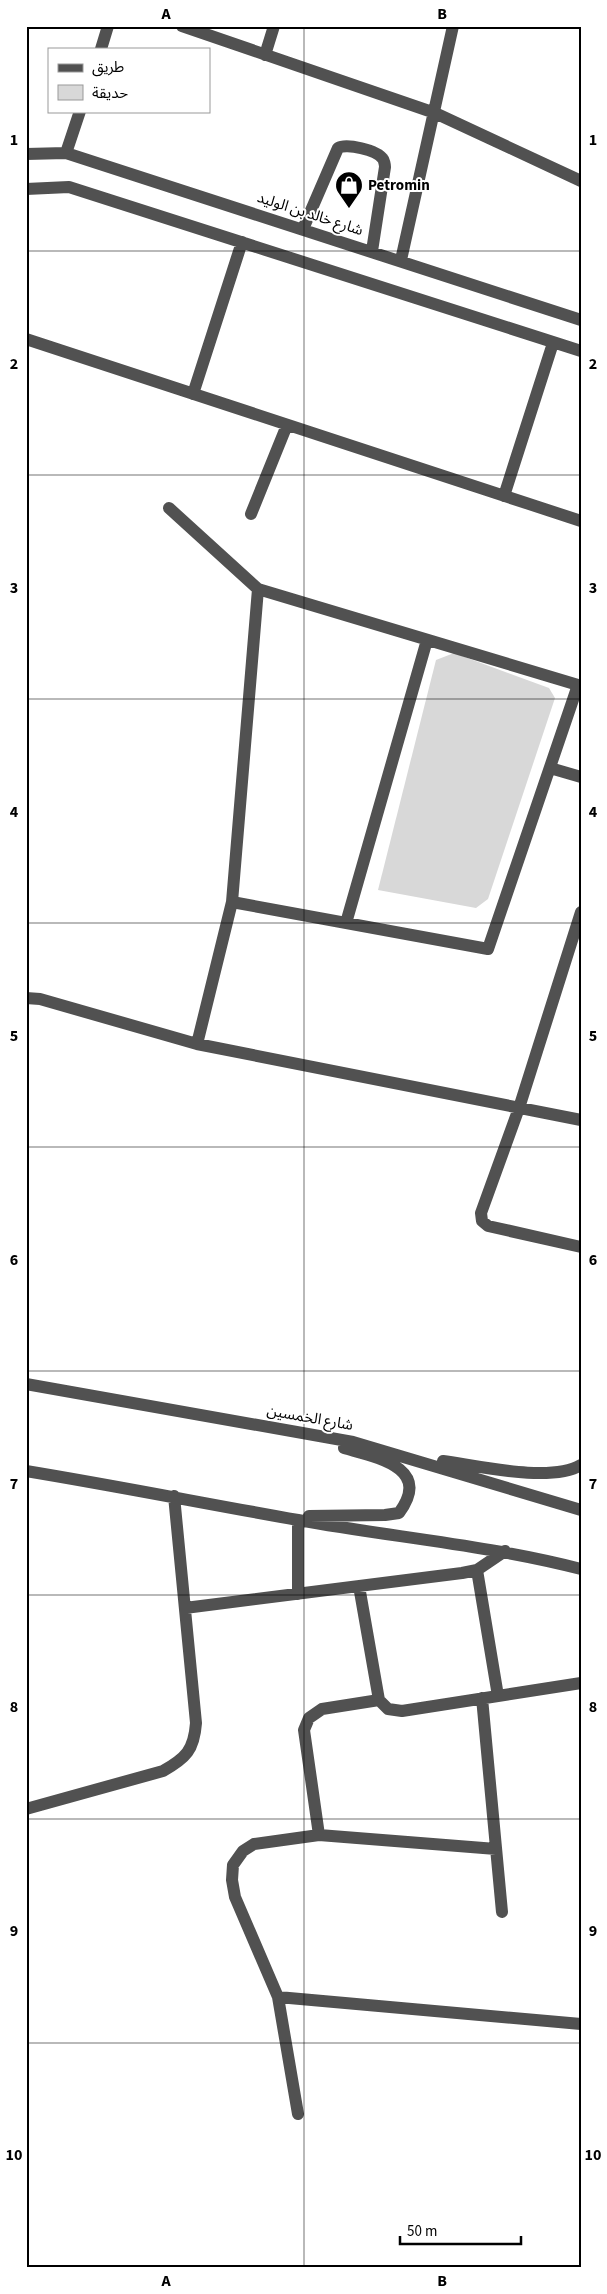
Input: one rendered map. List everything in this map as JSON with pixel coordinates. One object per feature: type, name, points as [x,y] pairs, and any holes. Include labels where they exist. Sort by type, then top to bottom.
[{"type":"street","points":[[101,48],[108,26]]},
{"type":"street","points":[[182,26],[435,113],[581,181]]},
{"type":"street","points":[[265,55],[274,26]]},
{"type":"street","points":[[401,260],[453,26]]},
{"type":"street","points":[[66,153],[80,112]]},
{"type":"street","points":[[303,229],[338,148],[343,145],[350,145],[378,155],[384,160],[385,167],[372,251]]},
{"type":"street","name":"شارع خالد بن الوليد","points":[[26,154],[66,153],[401,260],[581,320]]},
{"type":"street","points":[[26,189],[69,187],[581,351]]},
{"type":"street","points":[[194,394],[242,242]]},
{"type":"street","points":[[26,339],[581,521]]},
{"type":"street","points":[[504,496],[553,342]]},
{"type":"street","points":[[251,514],[287,425]]},
{"type":"street","points":[[169,508],[258,589],[578,685],[488,949],[232,902]]},
{"type":"street","points":[[197,1044],[232,902],[258,589]]},
{"type":"street","points":[[346,923],[428,640]]},
{"type":"street","points":[[550,768],[581,777]]},
{"type":"street","points":[[581,912],[519,1108],[481,1213],[482,1221],[488,1226],[581,1247]]},
{"type":"street","points":[[26,998],[40,999],[197,1044],[581,1120]]},
{"type":"street","name":"شارع الخمسين","points":[[26,1384],[353,1442],[581,1510]]},
{"type":"street","points":[[276,1516],[399,1513],[406,1503],[409,1490],[408,1479],[393,1463],[290,1431]]},
{"type":"street","points":[[408,1457],[547,1474],[572,1470],[581,1465]]},
{"type":"street","points":[[26,1471],[174,1496],[298,1520],[505,1551],[581,1568]]},
{"type":"street","points":[[26,1809],[163,1770],[183,1760],[195,1739],[196,1723],[174,1496]]},
{"type":"street","points":[[298,1520],[298,1594]]},
{"type":"street","points":[[185,1608],[477,1570],[505,1551]]},
{"type":"street","points":[[477,1570],[498,1696]]},
{"type":"street","points":[[359,1586],[379,1700],[388,1709],[402,1711],[581,1683]]},
{"type":"street","points":[[482,1698],[502,1912]]},
{"type":"street","points":[[319,1835],[304,1730],[310,1718],[322,1709],[379,1700]]},
{"type":"street","points":[[298,2114],[278,1997],[235,1897],[232,1880],[234,1865],[243,1851],[254,1844],[319,1835],[496,1849]]},
{"type":"street","points":[[278,1997],[581,2024]]},
{"type":"green space","points":[[454,653],[549,688],[555,698],[488,899],[476,908],[378,890],[436,660]]},
{"type":"place","name":"Petromin","points":[[349,209]]}]
